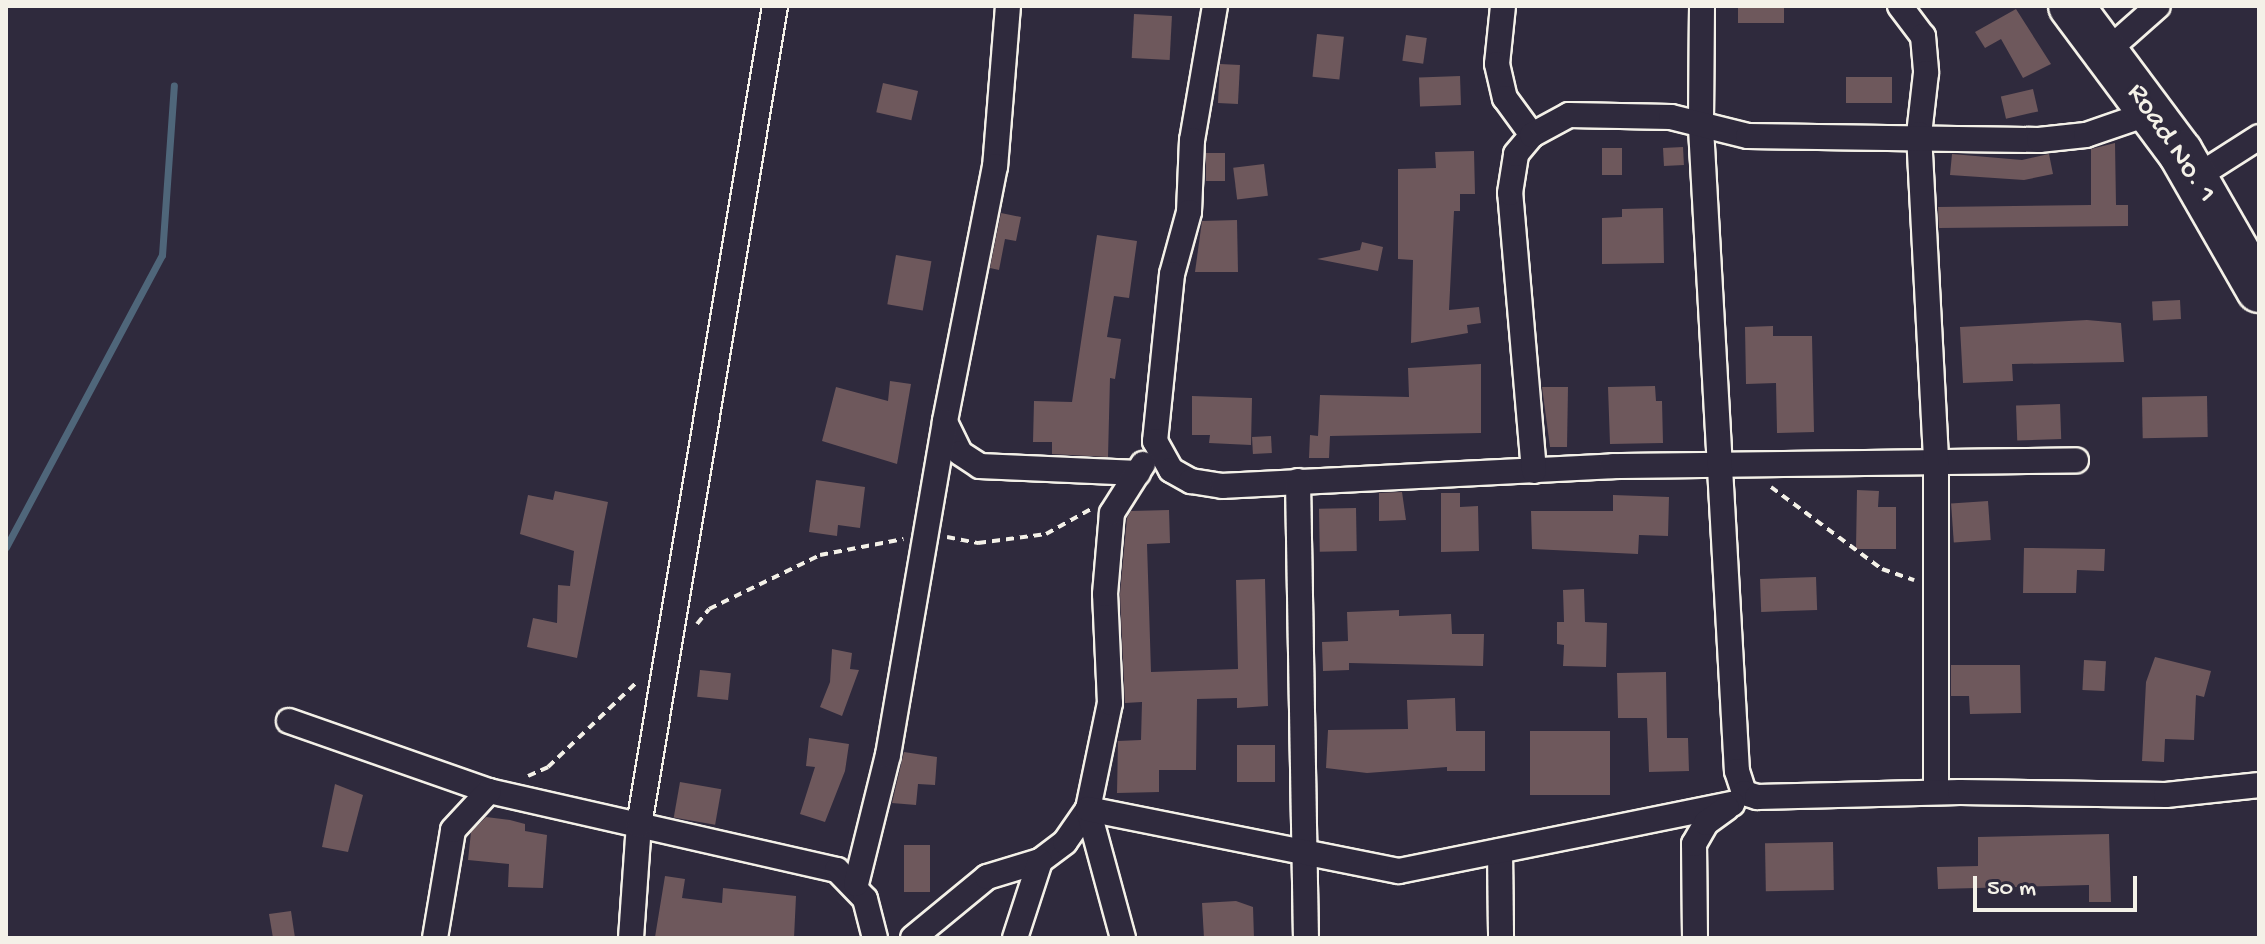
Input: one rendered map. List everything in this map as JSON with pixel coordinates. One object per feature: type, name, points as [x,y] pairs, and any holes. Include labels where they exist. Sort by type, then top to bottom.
[{"type":"highway","name":"Road No. 1","points":[[2071,6],[2195,178],[2259,290]]},
{"type":"street","points":[[631,938],[639,825],[775,6]]},
{"type":"street","points":[[856,884],[888,755],[945,422],[995,166],[1008,6]]},
{"type":"street","points":[[913,938],[987,877],[1040,861],[1065,842],[1088,809],[1110,703],[1105,594],[1112,513],[1155,441],[1172,274],[1189,212],[1192,140],[1215,6]]},
{"type":"street","points":[[1503,6],[1497,64],[1505,98],[1532,135]]},
{"type":"street","points":[[1702,6],[1701,128],[1723,463],[1738,799]]},
{"type":"street","points":[[1900,6],[1910,13],[1923,36],[1926,73],[1919,134],[1940,595],[1936,792]]},
{"type":"street","points":[[2106,52],[2158,6]]},
{"type":"street","points":[[1534,471],[1510,193],[1516,154],[1532,135],[1569,115],[1671,117],[1701,128],[1805,138],[1919,134],[2039,140],[2086,135],[2150,113]]},
{"type":"street","points":[[2195,178],[2259,137]]},
{"type":"street","points":[[945,422],[960,453],[980,466],[1138,473]]},
{"type":"street","points":[[1155,441],[1171,470],[1191,481],[1223,486],[1723,463],[2076,460]]},
{"type":"street","points":[[1298,481],[1306,938]]},
{"type":"street","points":[[289,721],[489,791],[837,870],[856,884],[865,899],[875,938]]},
{"type":"street","points":[[1088,809],[1399,871],[1757,797],[1936,792],[2166,795],[2259,785]]},
{"type":"street","points":[[435,938],[453,830],[489,791]]},
{"type":"street","points":[[1695,938],[1694,844],[1706,823],[1738,799]]},
{"type":"street","points":[[1088,809],[1123,938]]},
{"type":"street","points":[[1500,851],[1501,938]]},
{"type":"street","points":[[1015,938],[1040,861]]},
{"type":"path","points":[[1723,463],[1801,506],[1882,569],[1940,595]]},
{"type":"path","points":[[489,791],[548,767],[667,655],[709,609],[820,555],[925,535],[978,543],[1046,534],[1097,506]]},
{"type":"building","points":[[1738,6],[1784,6],[1784,23],[1738,23]]},
{"type":"building","points":[[2016,9],[2051,64],[2023,78],[2001,39],[1985,48],[1975,32]]},
{"type":"building","points":[[1134,14],[1172,16],[1170,60],[1132,58]]},
{"type":"building","points":[[1317,34],[1344,37],[1339,80],[1313,77]]},
{"type":"building","points":[[1406,35],[1427,38],[1423,64],[1402,61]]},
{"type":"building","points":[[1220,64],[1240,65],[1238,104],[1218,103]]},
{"type":"building","points":[[1460,76],[1461,105],[1420,106],[1419,77]]},
{"type":"building","points":[[1846,77],[1892,77],[1892,103],[1846,103]]},
{"type":"building","points":[[883,83],[918,91],[911,120],[876,112]]},
{"type":"building","points":[[2033,89],[2038,111],[2006,119],[2001,96]]},
{"type":"building","points":[[2115,143],[2116,205],[2128,205],[2128,226],[1939,228],[1938,207],[2091,205],[2091,149]]},
{"type":"building","points":[[1683,147],[1684,165],[1664,166],[1663,148]]},
{"type":"building","points":[[1602,148],[1622,148],[1622,175],[1602,175]]},
{"type":"building","points":[[1474,151],[1475,194],[1460,194],[1460,211],[1454,211],[1449,310],[1479,307],[1481,323],[1467,325],[1468,333],[1411,343],[1413,260],[1398,259],[1398,169],[1436,168],[1435,152]]},
{"type":"building","points":[[1206,153],[1225,153],[1225,181],[1206,181]]},
{"type":"building","points":[[1952,154],[2022,160],[2049,154],[2053,174],[2024,180],[1950,175]]},
{"type":"building","points":[[1264,164],[1268,196],[1237,200],[1233,168]]},
{"type":"building","points":[[1663,208],[1664,263],[1602,264],[1602,218],[1622,217],[1622,209]]},
{"type":"building","points":[[1001,213],[1021,217],[1016,241],[1005,239],[999,270],[990,268]]},
{"type":"building","points":[[1237,220],[1238,272],[1195,272],[1202,221]]},
{"type":"building","points":[[1097,235],[1137,241],[1129,298],[1114,296],[1107,337],[1121,339],[1115,379],[1110,378],[1108,457],[1052,454],[1052,442],[1033,442],[1034,401],[1072,402]]},
{"type":"building","points":[[1362,242],[1383,247],[1378,271],[1317,259],[1360,250]]},
{"type":"building","points":[[896,255],[931,261],[923,310],[887,304]]},
{"type":"building","points":[[2180,300],[2181,319],[2153,320],[2152,301]]},
{"type":"building","points":[[2087,320],[2121,323],[2124,362],[2012,364],[2013,381],[1963,383],[1960,327]]},
{"type":"building","points":[[1773,326],[1773,336],[1812,336],[1814,432],[1777,433],[1776,383],[1746,384],[1745,327]]},
{"type":"building","points":[[1481,364],[1481,433],[1330,436],[1329,458],[1309,458],[1310,435],[1318,436],[1320,395],[1409,397],[1408,368]]},
{"type":"building","points":[[890,381],[911,384],[897,464],[822,441],[836,387],[888,401]]},
{"type":"building","points":[[1655,386],[1656,401],[1662,401],[1663,443],[1610,444],[1608,387]]},
{"type":"building","points":[[1542,387],[1568,387],[1567,447],[1550,447]]},
{"type":"building","points":[[1192,396],[1252,398],[1251,445],[1209,443],[1210,435],[1192,435]]},
{"type":"building","points":[[2207,396],[2208,437],[2143,438],[2142,397]]},
{"type":"building","points":[[2060,404],[2061,439],[2017,441],[2016,406]]},
{"type":"building","points":[[1271,436],[1272,453],[1253,454],[1252,437]]},
{"type":"building","points":[[816,480],[865,487],[860,528],[838,525],[837,536],[809,532]]},
{"type":"building","points":[[1857,490],[1879,491],[1878,507],[1896,507],[1896,549],[1856,549]]},
{"type":"building","points":[[555,491],[608,502],[577,658],[527,647],[533,618],[557,623],[558,585],[570,586],[574,551],[520,534],[528,495],[553,500]]},
{"type":"building","points":[[1402,492],[1406,520],[1379,521],[1379,493]]},
{"type":"building","points":[[1441,493],[1460,493],[1460,507],[1478,506],[1479,551],[1441,552]]},
{"type":"building","points":[[1613,495],[1669,497],[1668,536],[1639,535],[1638,554],[1532,549],[1531,511],[1613,511]]},
{"type":"building","points":[[1988,501],[1991,540],[1954,542],[1951,504]]},
{"type":"building","points":[[1356,508],[1357,551],[1320,552],[1319,509]]},
{"type":"building","points":[[1169,510],[1170,543],[1147,544],[1151,672],[1238,669],[1236,580],[1265,579],[1268,706],[1237,708],[1237,698],[1197,699],[1196,770],[1159,770],[1159,792],[1117,793],[1118,741],[1141,740],[1142,702],[1125,703],[1120,594],[1127,518],[1131,511]]},
{"type":"building","points":[[2024,548],[2105,549],[2104,571],[2077,570],[2076,593],[2023,593]]},
{"type":"building","points":[[1816,577],[1817,610],[1761,612],[1760,579]]},
{"type":"building","points":[[1584,589],[1585,622],[1607,623],[1606,667],[1563,666],[1564,645],[1557,644],[1557,622],[1564,622],[1563,590]]},
{"type":"building","points":[[1399,610],[1399,616],[1451,614],[1452,634],[1484,634],[1483,666],[1349,663],[1349,670],[1323,671],[1322,642],[1348,641],[1347,612]]},
{"type":"building","points":[[832,649],[852,653],[850,669],[859,670],[842,716],[820,707],[830,682]]},
{"type":"building","points":[[2155,657],[2211,671],[2204,697],[2196,695],[2194,740],[2165,739],[2164,762],[2142,761],[2146,682]]},
{"type":"building","points":[[2084,660],[2106,661],[2104,691],[2082,690]]},
{"type":"building","points":[[1951,665],[2020,665],[2021,713],[1970,714],[1969,696],[1951,696]]},
{"type":"building","points":[[700,670],[731,673],[728,700],[697,697]]},
{"type":"building","points":[[1666,672],[1667,738],[1688,738],[1689,771],[1649,772],[1647,718],[1618,718],[1617,673]]},
{"type":"building","points":[[1455,698],[1456,731],[1485,731],[1485,771],[1447,771],[1447,767],[1367,773],[1326,768],[1328,730],[1408,729],[1407,700]]},
{"type":"building","points":[[1530,731],[1610,731],[1610,795],[1530,795]]},
{"type":"building","points":[[809,738],[849,744],[845,771],[825,822],[800,814],[815,767],[806,766]]},
{"type":"building","points":[[1237,745],[1275,745],[1275,782],[1237,782]]},
{"type":"building","points":[[904,752],[937,757],[935,785],[918,784],[916,805],[892,803]]},
{"type":"building","points":[[680,782],[721,789],[715,825],[674,817]]},
{"type":"building","points":[[335,784],[363,795],[348,852],[322,847]]},
{"type":"building","points":[[486,817],[525,824],[525,831],[547,835],[543,888],[508,887],[509,864],[468,860],[471,832]]},
{"type":"building","points":[[2109,834],[2111,902],[2089,902],[2089,885],[1938,889],[1937,867],[1978,866],[1978,837]]},
{"type":"building","points":[[1833,842],[1834,890],[1766,891],[1765,843]]},
{"type":"building","points":[[904,845],[930,845],[930,892],[904,892]]},
{"type":"building","points":[[665,876],[685,879],[682,898],[722,903],[723,888],[796,896],[794,938],[655,937]]},
{"type":"building","points":[[1236,901],[1253,907],[1254,938],[1204,938],[1202,903]]},
{"type":"building","points":[[291,911],[295,938],[273,938],[269,914]]},
{"type":"waterway","points":[[6,547],[162,255],[174,85]]}]
